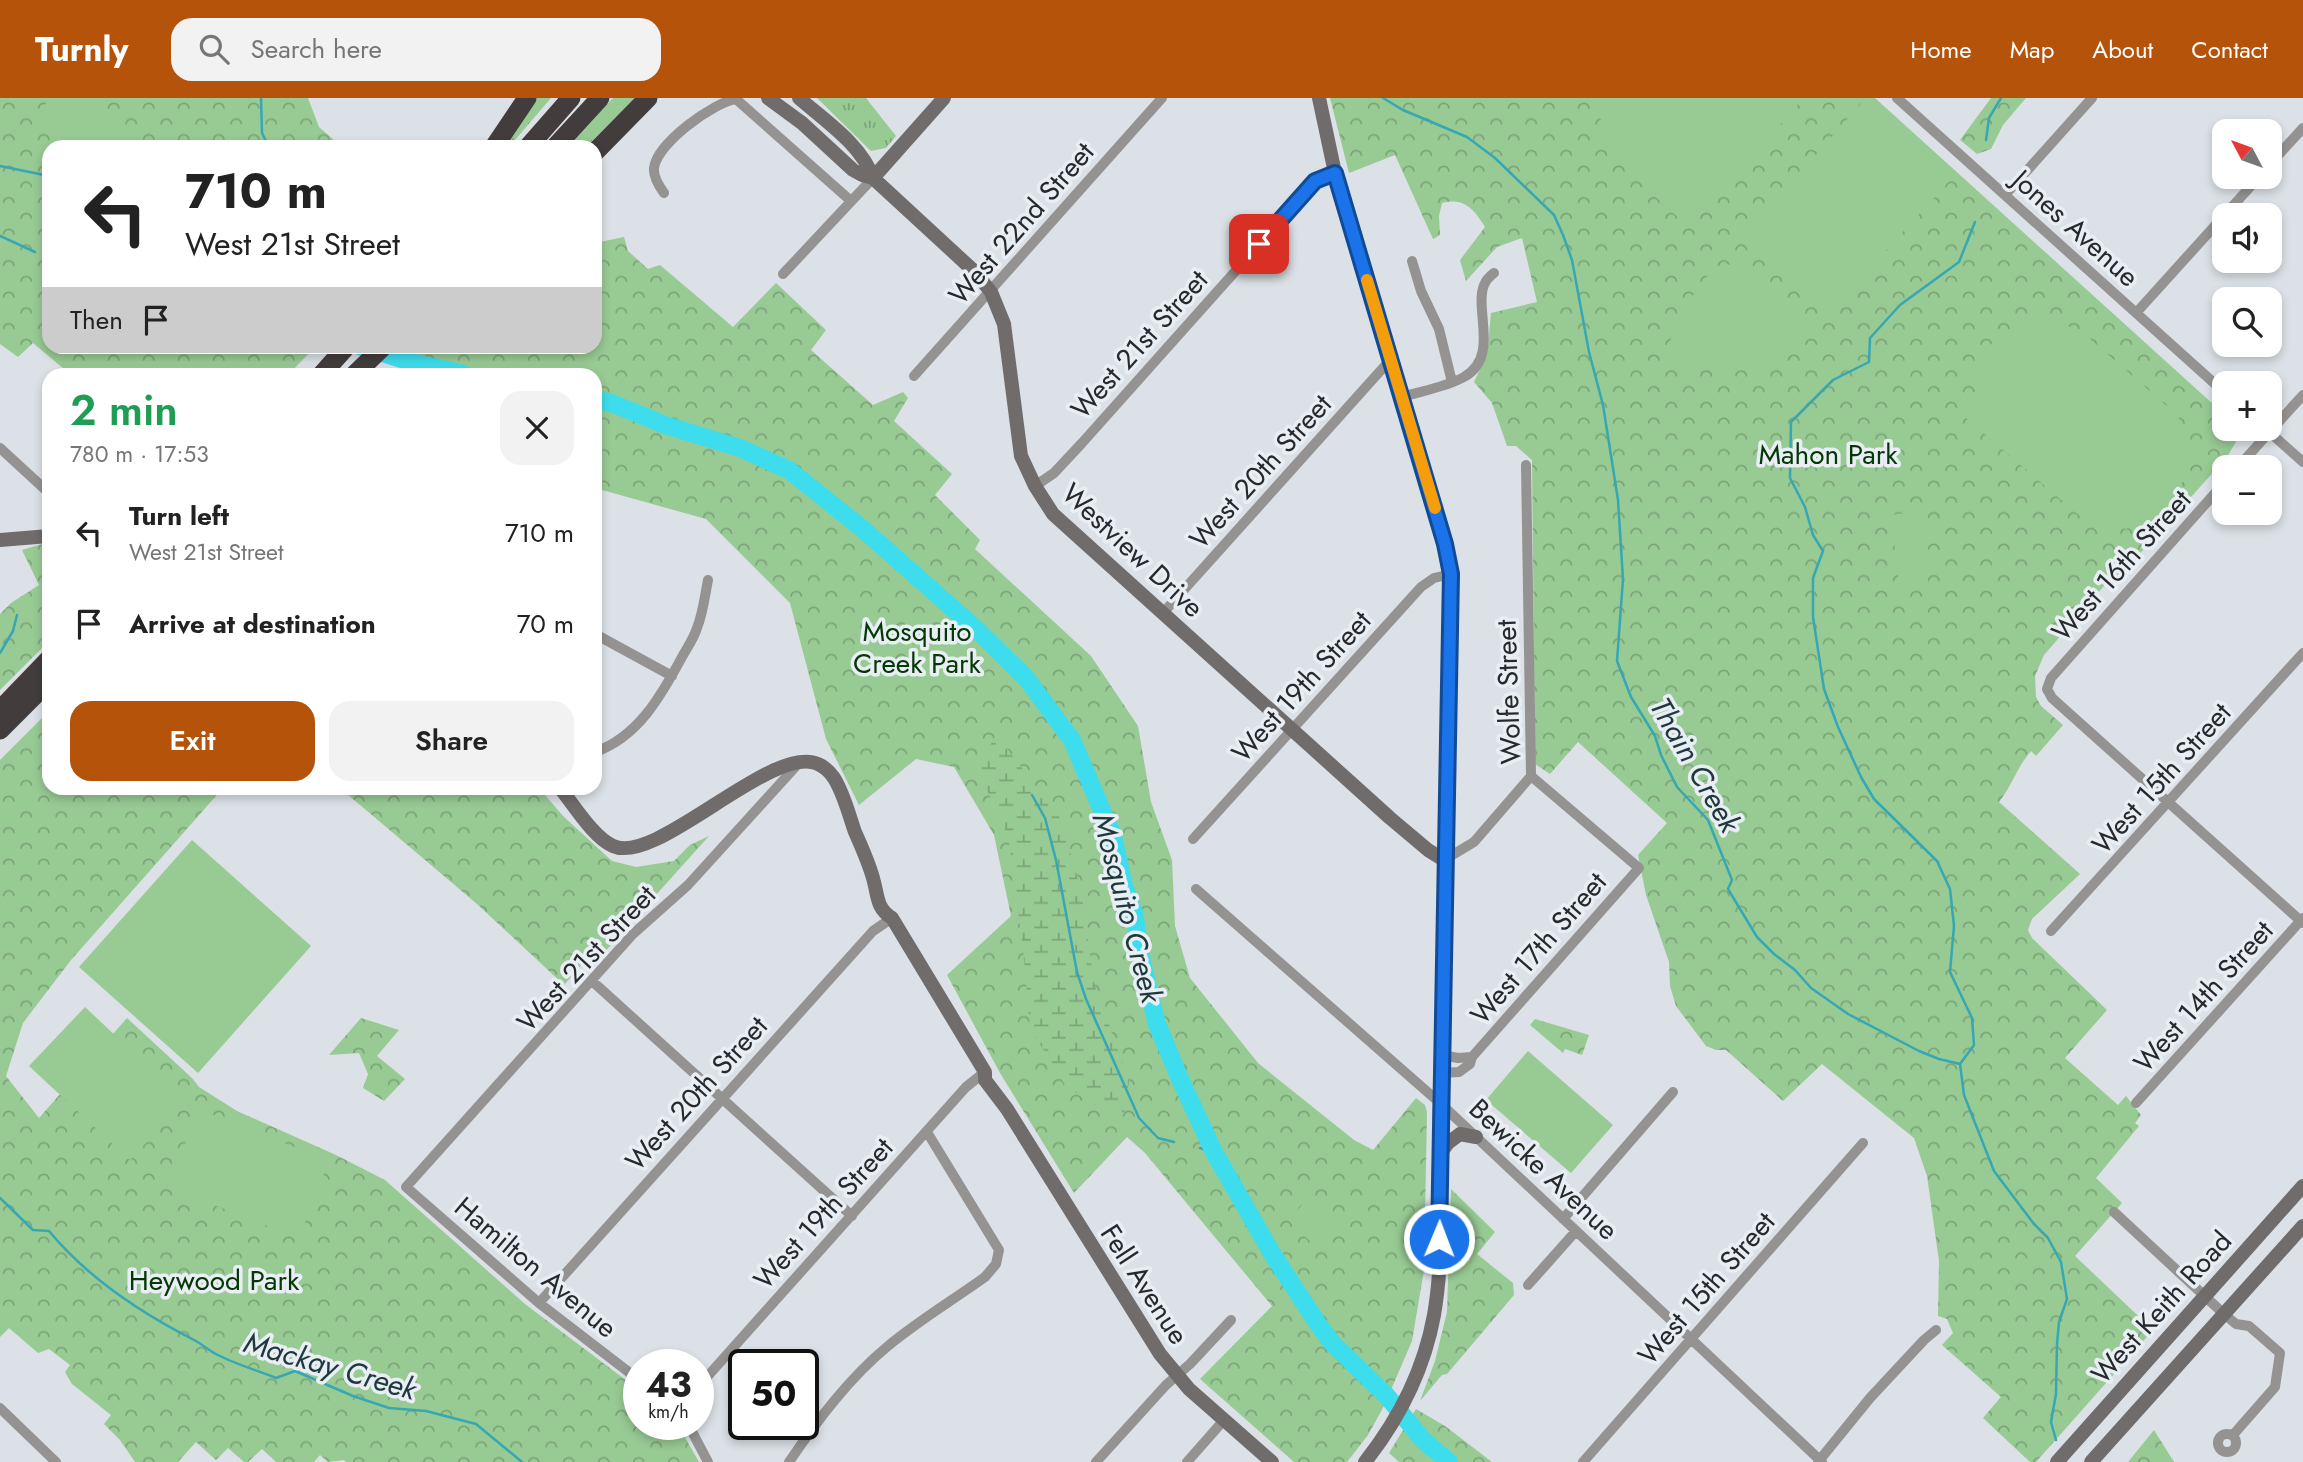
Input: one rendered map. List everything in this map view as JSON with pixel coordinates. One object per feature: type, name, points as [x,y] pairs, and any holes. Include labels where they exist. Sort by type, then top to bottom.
[{"type":"highway","points":[[499,140],[527,98]]},
{"type":"highway","points":[[534,140],[571,98]]},
{"type":"highway","points":[[561,140],[600,98]]},
{"type":"highway","points":[[602,145],[643,104],[654,98]]},
{"type":"highway","points":[[327,368],[340,354]]},
{"type":"highway","points":[[354,368],[367,354]]},
{"type":"highway","points":[[361,368],[376,354]]},
{"type":"highway","points":[[0,710],[42,666]]},
{"type":"highway","points":[[0,730],[42,688]]},
{"type":"main road","name":"Westview Drive","points":[[768,98],[802,123],[853,170],[862,176],[873,178]]},
{"type":"main road","name":"Westview Drive","points":[[799,98],[846,140],[869,167],[873,178],[975,272],[991,292],[1004,324],[1021,456],[1035,486],[1065,527],[1428,850],[1444,860]]},
{"type":"main road","points":[[873,178],[944,98]]},
{"type":"main road","points":[[1319,98],[1335,173],[1445,544],[1451,574],[1444,860],[1439,1279],[1424,1354],[1405,1401],[1365,1462]]},
{"type":"main road","points":[[0,540],[42,537]]},
{"type":"main road","points":[[566,795],[602,839],[614,846],[626,848],[652,842],[783,765],[801,761]]},
{"type":"main road","name":"Fell Avenue","points":[[801,761],[820,765],[834,779],[884,913],[892,918],[985,1072],[985,1080],[1007,1109],[1160,1354],[1177,1376],[1272,1462]]},
{"type":"main road","points":[[1440,1154],[1448,1143],[1460,1134],[1476,1137]]},
{"type":"main road","name":"West Keith Road","points":[[2057,1462],[2303,1186]]},
{"type":"main road","name":"West Keith Road","points":[[2091,1462],[2303,1226]]},
{"type":"street","name":"West 22nd Street","points":[[914,376],[1162,98]]},
{"type":"street","name":"Jones Avenue","points":[[1897,98],[2212,381]]},
{"type":"street","points":[[2005,195],[2092,98]]},
{"type":"street","points":[[664,193],[658,185],[653,169],[668,143],[726,100],[736,99],[851,201]]},
{"type":"street","points":[[2282,151],[2303,128]]},
{"type":"street","name":"West 21st Street","points":[[1035,486],[1054,472],[1091,433],[1315,181],[1335,173]]},
{"type":"street","points":[[783,274],[873,178]]},
{"type":"street","points":[[2136,313],[2248,189]]},
{"type":"street","points":[[1412,261],[1421,291],[1439,329],[1452,382]]},
{"type":"street","points":[[1402,397],[1452,382],[1466,376],[1475,368],[1481,357],[1484,331],[1483,289],[1494,273]]},
{"type":"street","name":"West 20th Street","points":[[1163,613],[1391,359]]},
{"type":"street","points":[[2282,415],[2303,395]]},
{"type":"street","points":[[2247,455],[2258,441]]},
{"type":"street","points":[[2279,441],[2303,462]]},
{"type":"street","points":[[0,448],[42,487]]},
{"type":"street","name":"Wolfe Street","points":[[1526,465],[1531,776],[1639,868]]},
{"type":"street","name":"West 16th Street","points":[[2168,803],[2052,698],[2047,689],[2051,678],[2212,497]]},
{"type":"street","name":"West 19th Street","points":[[1193,839],[1421,587],[1434,578],[1451,574]]},
{"type":"street","points":[[602,750],[613,746],[634,729],[646,716],[672,676],[697,629],[708,580]]},
{"type":"street","points":[[602,638],[672,676]]},
{"type":"street","name":"West 15th Street","points":[[2051,932],[2303,653]]},
{"type":"street","name":"West 21st Street","points":[[406,1187],[634,934],[688,885],[801,761]]},
{"type":"street","points":[[1444,860],[1474,842],[1531,776]]},
{"type":"street","points":[[2168,803],[2302,920]]},
{"type":"street","name":"West 17th Street","points":[[1441,1073],[1459,1072],[1470,1064],[1472,1057],[1639,868]]},
{"type":"street","name":"Bewicke Avenue","points":[[1196,889],[1440,1103],[1820,1461]]},
{"type":"street","name":"West 20th Street","points":[[539,1303],[873,931],[892,918]]},
{"type":"street","name":"West 14th Street","points":[[2136,1103],[2302,920]]},
{"type":"street","points":[[592,981],[852,1216]]},
{"type":"street","name":"West 17th Street","points":[[1441,1055],[1472,1057]]},
{"type":"street","name":"West 19th Street","points":[[714,1369],[966,1087],[985,1072]]},
{"type":"street","points":[[1563,1219],[1673,1091]]},
{"type":"street","points":[[789,1462],[810,1431],[853,1380],[887,1347],[985,1277],[996,1264],[999,1250],[927,1132]]},
{"type":"street","name":"West 15th Street","points":[[1583,1462],[1863,1143]]},
{"type":"street","name":"Hamilton Avenue","points":[[406,1187],[539,1303],[623,1368]]},
{"type":"street","points":[[2114,1212],[2224,1314],[2236,1324],[2249,1326],[2280,1353],[2275,1387],[2233,1435]]},
{"type":"street","points":[[1528,1285],[1576,1231]]},
{"type":"street","points":[[1096,1462],[1231,1320]]},
{"type":"street","points":[[1820,1461],[1870,1398],[1936,1330]]},
{"type":"street","points":[[0,1408],[56,1462]]},
{"type":"street","points":[[1187,1462],[1224,1420]]},
{"type":"street","points":[[696,1440],[708,1462]]},
{"type":"green space","points":[[0,98],[308,98],[319,127],[334,140],[42,140],[42,351],[33,343],[18,357],[0,344]]},
{"type":"green space","points":[[51,98],[78,98],[122,140],[68,140],[40,116],[40,110]]},
{"type":"green space","points":[[535,98],[551,98],[515,140],[505,140]]},
{"type":"green space","points":[[613,98],[635,98],[593,140],[573,140]]},
{"type":"green space","points":[[817,98],[866,98],[896,136],[886,148],[871,151]]},
{"type":"green space","name":"Mahon Park","points":[[1330,98],[1875,98],[2212,403],[2212,441],[2236,441],[2228,455],[2212,455],[2212,474],[2118,578],[2110,579],[2044,655],[2035,676],[2036,697],[2041,706],[2063,725],[2036,756],[2031,751],[1999,802],[2080,874],[2032,919],[2028,930],[2032,938],[2107,1010],[2065,1058],[2118,1105],[2126,1096],[2141,1115],[2135,1123],[2139,1126],[2096,1178],[2122,1203],[2075,1256],[2153,1330],[2036,1462],[2030,1462],[1983,1418],[2001,1397],[1942,1345],[1953,1333],[1947,1319],[1938,1316],[1939,1261],[1927,1176],[1914,1138],[1822,1064],[1783,1101],[1726,1050],[1706,1046],[1676,1006],[1670,986],[1669,962],[1646,895],[1638,855],[1667,823],[1578,742],[1550,774],[1535,764],[1532,460],[1516,446],[1507,446],[1492,403],[1474,382],[1487,355],[1491,313],[1537,302],[1522,238],[1497,247],[1466,281],[1460,260],[1485,227],[1468,206],[1456,202],[1442,203],[1439,216],[1440,235],[1433,239],[1395,155],[1349,173]]},
{"type":"green space","points":[[1618,98],[1804,98],[1693,222],[1684,223],[1635,178],[1599,116]]},
{"type":"green space","points":[[1991,98],[2026,98],[2003,125],[1991,149],[1977,154],[1960,140]]},
{"type":"green space","points":[[1865,99],[1952,178],[1826,316],[1741,240]]},
{"type":"green space","name":"Mosquito Creek Park","points":[[624,237],[628,251],[648,269],[660,265],[733,327],[776,283],[826,330],[811,350],[873,405],[903,392],[908,398],[894,421],[952,474],[935,495],[980,540],[975,549],[1091,656],[1138,726],[1151,802],[1172,860],[1175,926],[1190,978],[1258,1063],[1354,1140],[1373,1150],[1416,1098],[1425,1105],[1424,1270],[1412,1341],[1384,1406],[1368,1435],[1347,1462],[1294,1462],[1200,1379],[1272,1306],[1145,1153],[1127,1137],[1074,1193],[1000,1073],[947,975],[1011,916],[994,835],[954,767],[916,759],[859,805],[826,739],[790,603],[706,519],[602,490],[602,368],[406,368],[419,354],[602,354],[602,242]]},
{"type":"green space","points":[[1733,264],[1757,281],[1806,326],[1794,343],[1761,365],[1742,370],[1702,368],[1665,352],[1690,299],[1714,267]]},
{"type":"green space","points":[[2041,320],[2068,326],[2089,338],[2178,416],[2185,432],[2188,467],[2171,502],[2151,518],[2126,529],[2103,524],[2097,531],[1965,417],[1976,405],[1978,373],[1989,347],[2010,329]]},
{"type":"green space","points":[[46,354],[308,354],[295,368],[63,368]]},
{"type":"green space","points":[[1920,511],[1928,580],[1899,584],[1891,515]]},
{"type":"green space","points":[[42,544],[42,648],[0,690],[0,614],[11,603],[39,585],[22,550]]},
{"type":"green space","name":"Heywood Park","points":[[42,718],[42,795],[217,795],[71,960],[23,1023],[6,1076],[39,1118],[127,1018],[199,1087],[237,1111],[385,1180],[525,1304],[623,1378],[623,1440],[687,1440],[699,1462],[328,1462],[320,1455],[314,1462],[276,1462],[262,1449],[248,1462],[244,1462],[228,1448],[216,1460],[196,1442],[178,1462],[135,1462],[120,1440],[104,1424],[111,1415],[72,1384],[65,1372],[70,1365],[49,1349],[38,1353],[9,1328],[0,1337],[0,760]]},
{"type":"green space","points":[[996,734],[1062,821],[1082,896],[1094,983],[1129,1081],[1124,1114],[1096,1106],[1065,1085],[1030,1028],[1008,836],[978,770]]},
{"type":"green space","points":[[348,795],[545,795],[563,816],[612,861],[636,867],[674,861],[690,845],[709,836],[592,966],[585,961],[564,985],[477,904]]},
{"type":"green space","points":[[192,840],[311,946],[198,1073],[79,967]]},
{"type":"green space","points":[[85,1007],[185,1101],[130,1160],[29,1066]]},
{"type":"green space","points":[[361,1018],[399,1030],[377,1056],[405,1079],[384,1101],[363,1088],[368,1074],[359,1053],[329,1055]]},
{"type":"green space","points":[[1535,1019],[1589,1035],[1582,1055],[1565,1049],[1563,1053],[1530,1025]]},
{"type":"green space","points":[[1528,1051],[1613,1125],[1571,1173],[1486,1100]]},
{"type":"green space","points":[[199,1109],[329,1161],[299,1238],[168,1187]]},
{"type":"green space","points":[[1451,1189],[1495,1232],[1477,1254],[1513,1283],[1514,1295],[1447,1374],[1442,1375],[1420,1401],[1435,1361],[1447,1312]]},
{"type":"green space","points":[[1306,1201],[1335,1230],[1317,1248],[1288,1220]]},
{"type":"green space","points":[[1416,1409],[1445,1426],[1492,1462],[1399,1462],[1389,1453]]},
{"type":"green space","points":[[2154,1430],[2174,1462],[2128,1462]]},
{"type":"waterway","points":[[261,98],[262,133],[266,140]]},
{"type":"waterway","name":"Thain Creek","points":[[1383,98],[1403,110],[1467,137],[1495,158],[1554,215],[1563,235],[1572,260],[1589,352],[1603,405],[1618,500],[1623,579],[1617,661],[1631,697],[1655,736],[1677,787],[1708,820],[1732,880],[1728,889],[1757,937],[1795,970],[1811,988],[1848,1014],[1919,1051],[1960,1064]]},
{"type":"waterway","points":[[1986,140],[1989,118],[2001,98]]},
{"type":"waterway","name":"Mosquito Creek","points":[[0,166],[42,175]]},
{"type":"waterway","points":[[1960,1064],[1974,1045],[1972,1018],[1950,972],[1954,926],[1950,889],[1937,861],[1874,799],[1838,727],[1824,689],[1813,617],[1813,578],[1823,551],[1813,535],[1805,507],[1790,478],[1791,422],[1833,380],[1869,362],[1870,338],[1900,305],[1959,262],[1975,222]]},
{"type":"waterway","points":[[0,236],[35,252]]},
{"type":"waterway","name":"Mosquito Creek","points":[[385,354],[438,368]]},
{"type":"waterway","name":"Mosquito Creek","points":[[602,401],[665,425],[740,448],[789,470],[864,530],[976,629],[1026,678],[1072,740],[1113,836],[1124,886],[1134,913],[1142,962],[1157,1024],[1214,1152],[1273,1255],[1332,1343],[1386,1395],[1423,1440],[1449,1462]]},
{"type":"waterway","points":[[0,653],[13,631],[17,615]]},
{"type":"waterway","points":[[1032,795],[1045,818],[1056,860],[1077,972],[1086,999],[1139,1118],[1158,1138],[1174,1142]]},
{"type":"waterway","name":"Thain Creek","points":[[1960,1064],[1964,1095],[1994,1171],[2034,1224],[2048,1238],[2061,1262],[2067,1299],[2059,1322],[2057,1344],[2056,1394],[2051,1422],[2056,1440]]},
{"type":"waterway","points":[[1200,1148],[1214,1152]]},
{"type":"waterway","name":"Mackay Creek","points":[[0,1198],[33,1230],[49,1231],[80,1264],[116,1293],[216,1354],[276,1378],[295,1371],[389,1408],[426,1411],[476,1424],[522,1462]]},
{"type":"slow traffic","points":[[1367,280],[1435,508]]},
{"type":"route","points":[[1259,244],[1315,181],[1335,173],[1445,544],[1451,574],[1439,1239]]}]
